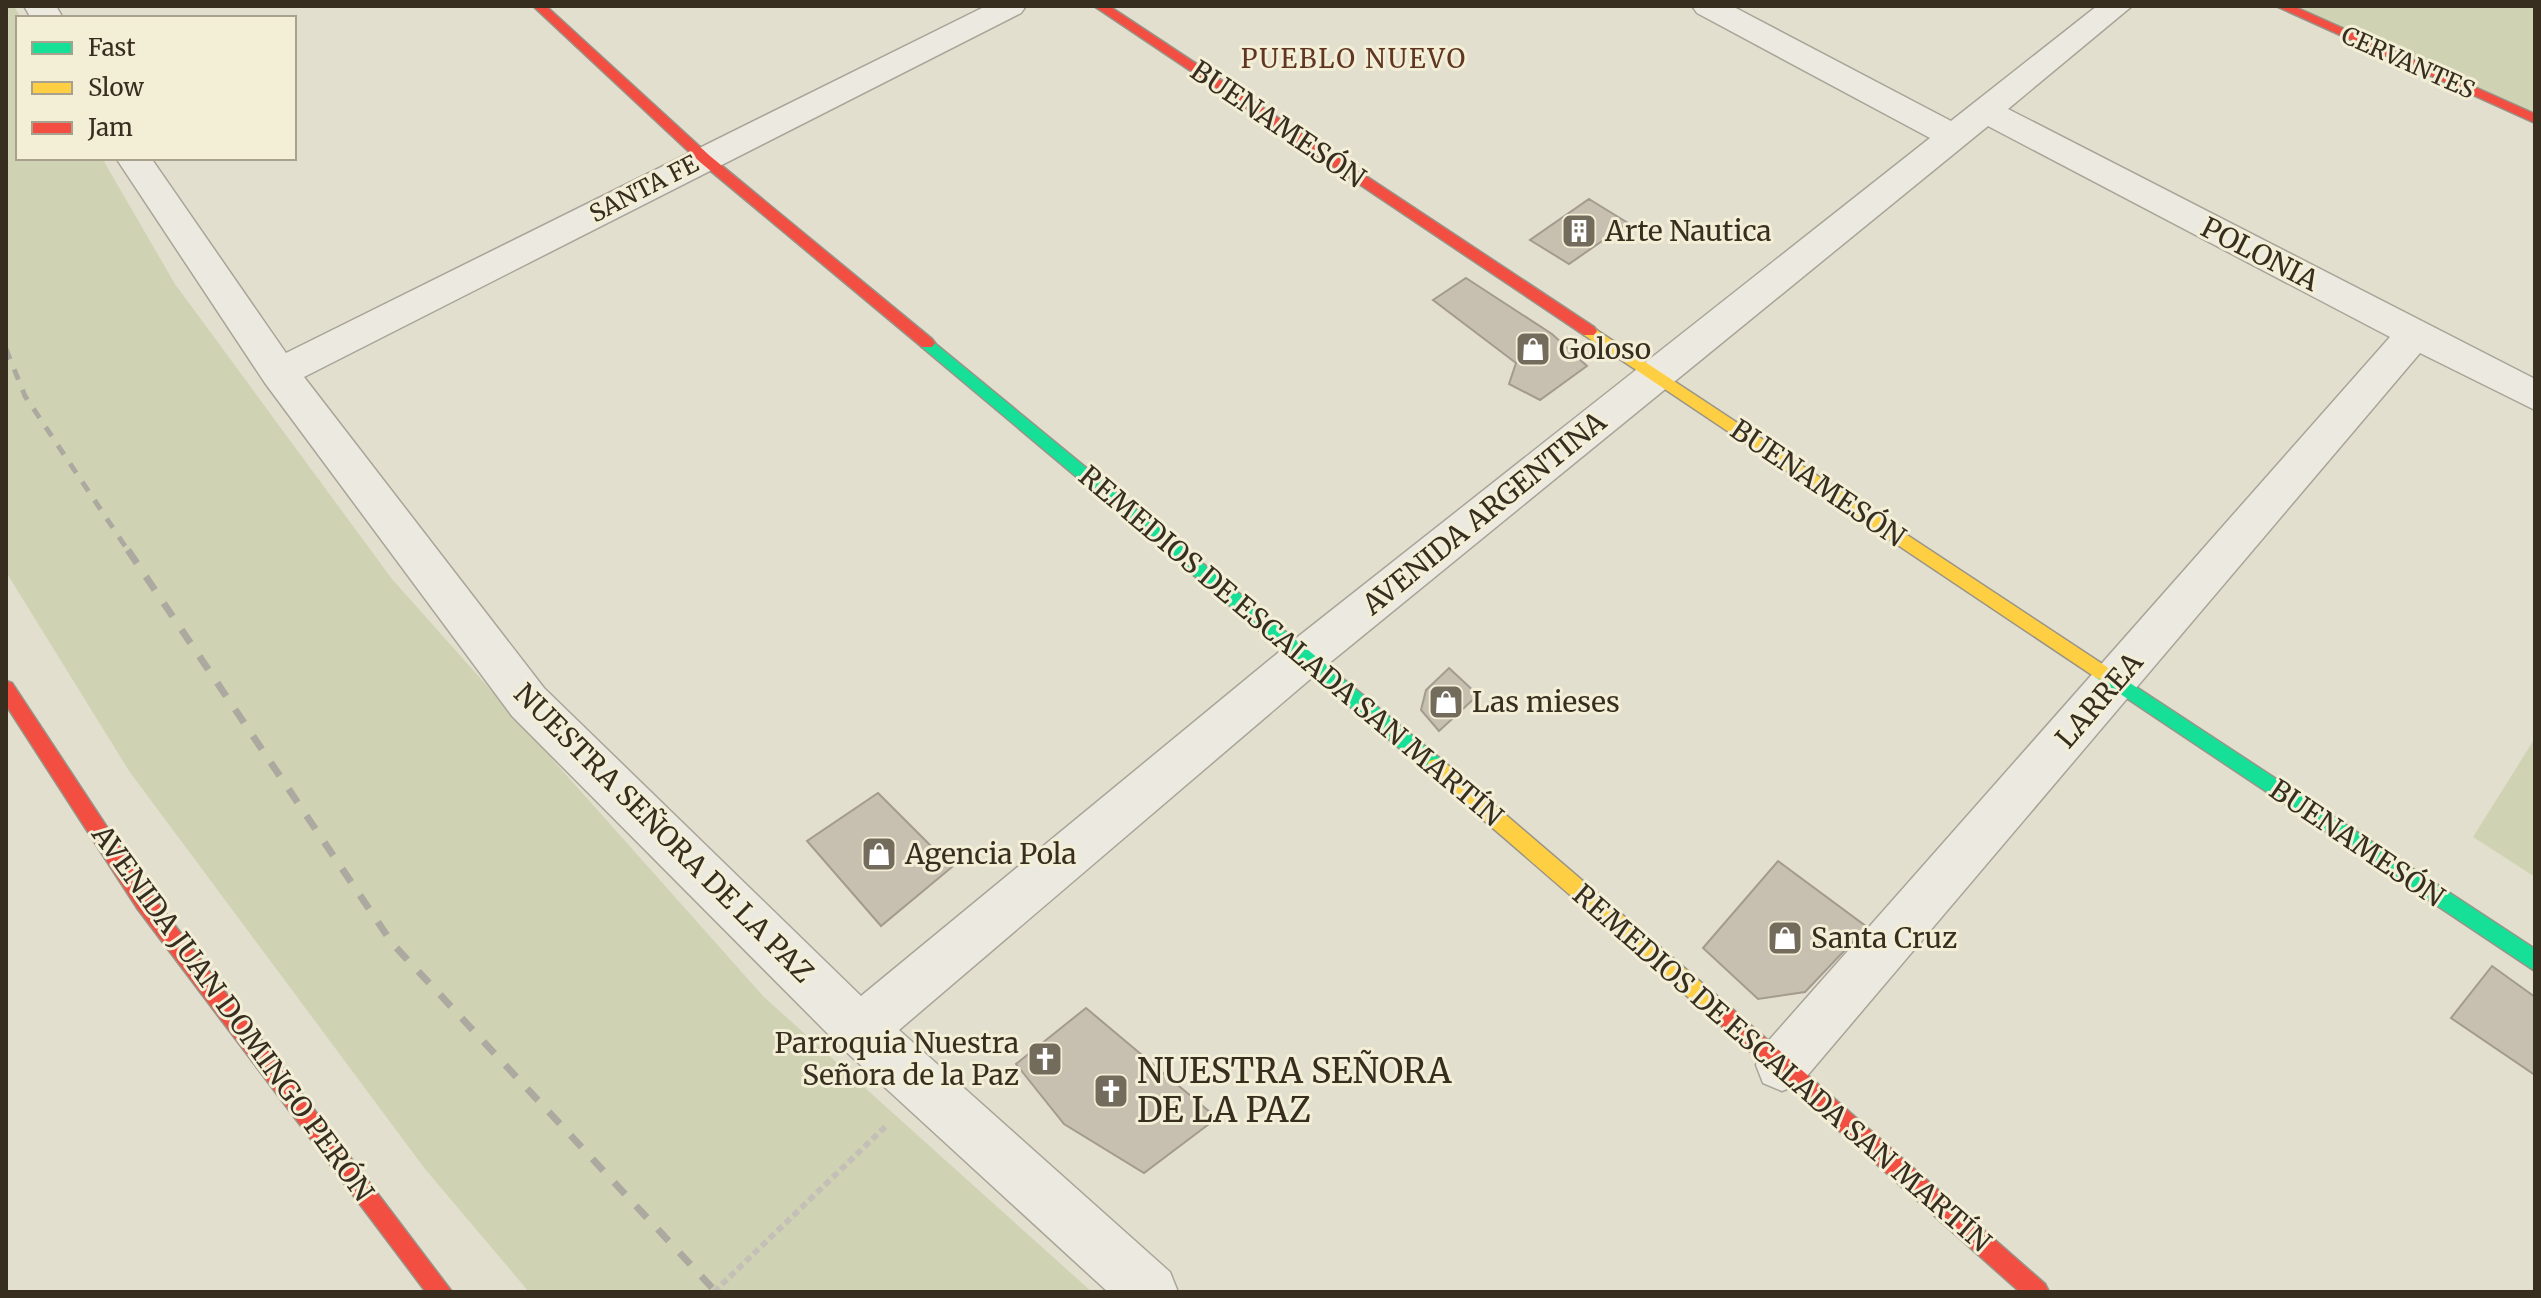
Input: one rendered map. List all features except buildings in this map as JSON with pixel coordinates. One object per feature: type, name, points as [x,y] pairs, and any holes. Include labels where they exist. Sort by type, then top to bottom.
[{"type":"street","name":"REMEDIOS DE ESCALADA SAN MARTÍN","points":[[539,6],[705,159],[1306,656],[1782,1065],[2037,1292]]},
{"type":"street","name":"SANTA FE","points":[[279,373],[1010,6]]},
{"type":"street","name":"BUENAMESÓN","points":[[1100,6],[2535,961]]},
{"type":"street","points":[[1708,6],[1954,137]]},
{"type":"street","name":"AVENIDA ARGENTINA","points":[[860,1030],[1306,656],[2116,6]]},
{"type":"street","name":"CERVANTES","points":[[2282,6],[2535,119]]},
{"type":"street","name":"POLONIA","points":[[1985,111],[2535,396]]},
{"type":"street","name":"NUESTRA SEÑORA DE LA PAZ","points":[[134,160],[279,373],[528,702],[860,1030],[1150,1292]]},
{"type":"street","name":"LARREA","points":[[1782,1065],[2414,334]]},
{"type":"street","name":"AVENIDA JUAN DOMINGO PERÓN","points":[[6,689],[144,901],[440,1292]]},
{"type":"path","points":[[714,1292],[925,1089]]},
{"type":"green space","points":[[6,6],[14,6],[20,16],[16,16],[16,160],[103,160],[175,284],[392,579],[764,997],[1092,1292],[529,1292],[425,1169],[129,771],[6,572]]},
{"type":"green space","points":[[2282,6],[2535,6],[2535,119]]},
{"type":"green space","points":[[2535,738],[2535,877],[2473,837]]},
{"type":"railway","points":[[6,349],[25,396],[129,552]]},
{"type":"railway","points":[[128,550],[392,943],[716,1292]]},
{"type":"traffic: fast","points":[[927,343],[1436,767]]},
{"type":"traffic: fast","points":[[2101,672],[2535,961]]},
{"type":"traffic: slow","points":[[1589,331],[2101,672]]},
{"type":"traffic: slow","points":[[1436,767],[1724,1015]]},
{"type":"traffic: jam","points":[[539,6],[705,159],[927,343]]},
{"type":"traffic: jam","points":[[1100,6],[1589,331]]},
{"type":"traffic: jam","points":[[2282,6],[2535,119]]},
{"type":"traffic: jam","points":[[6,689],[144,901],[440,1292]]},
{"type":"traffic: jam","points":[[1724,1015],[2037,1292]]},
{"type":"place","name":"Arte Nautica","points":[[1579,231]]},
{"type":"place","name":"Goloso","points":[[1533,349]]},
{"type":"place","name":"Las mieses","points":[[1446,702]]},
{"type":"place","name":"Agencia Pola","points":[[879,854]]},
{"type":"place","name":"Santa Cruz","points":[[1785,938]]},
{"type":"place","name":"Parroquia Nuestra Señora de la Paz","points":[[1045,1059]]},
{"type":"place","name":"NUESTRA SEÑORA DE LA PAZ","points":[[1111,1091]]},
{"type":"district","name":"PUEBLO NUEVO","points":[[1354,59]]}]
